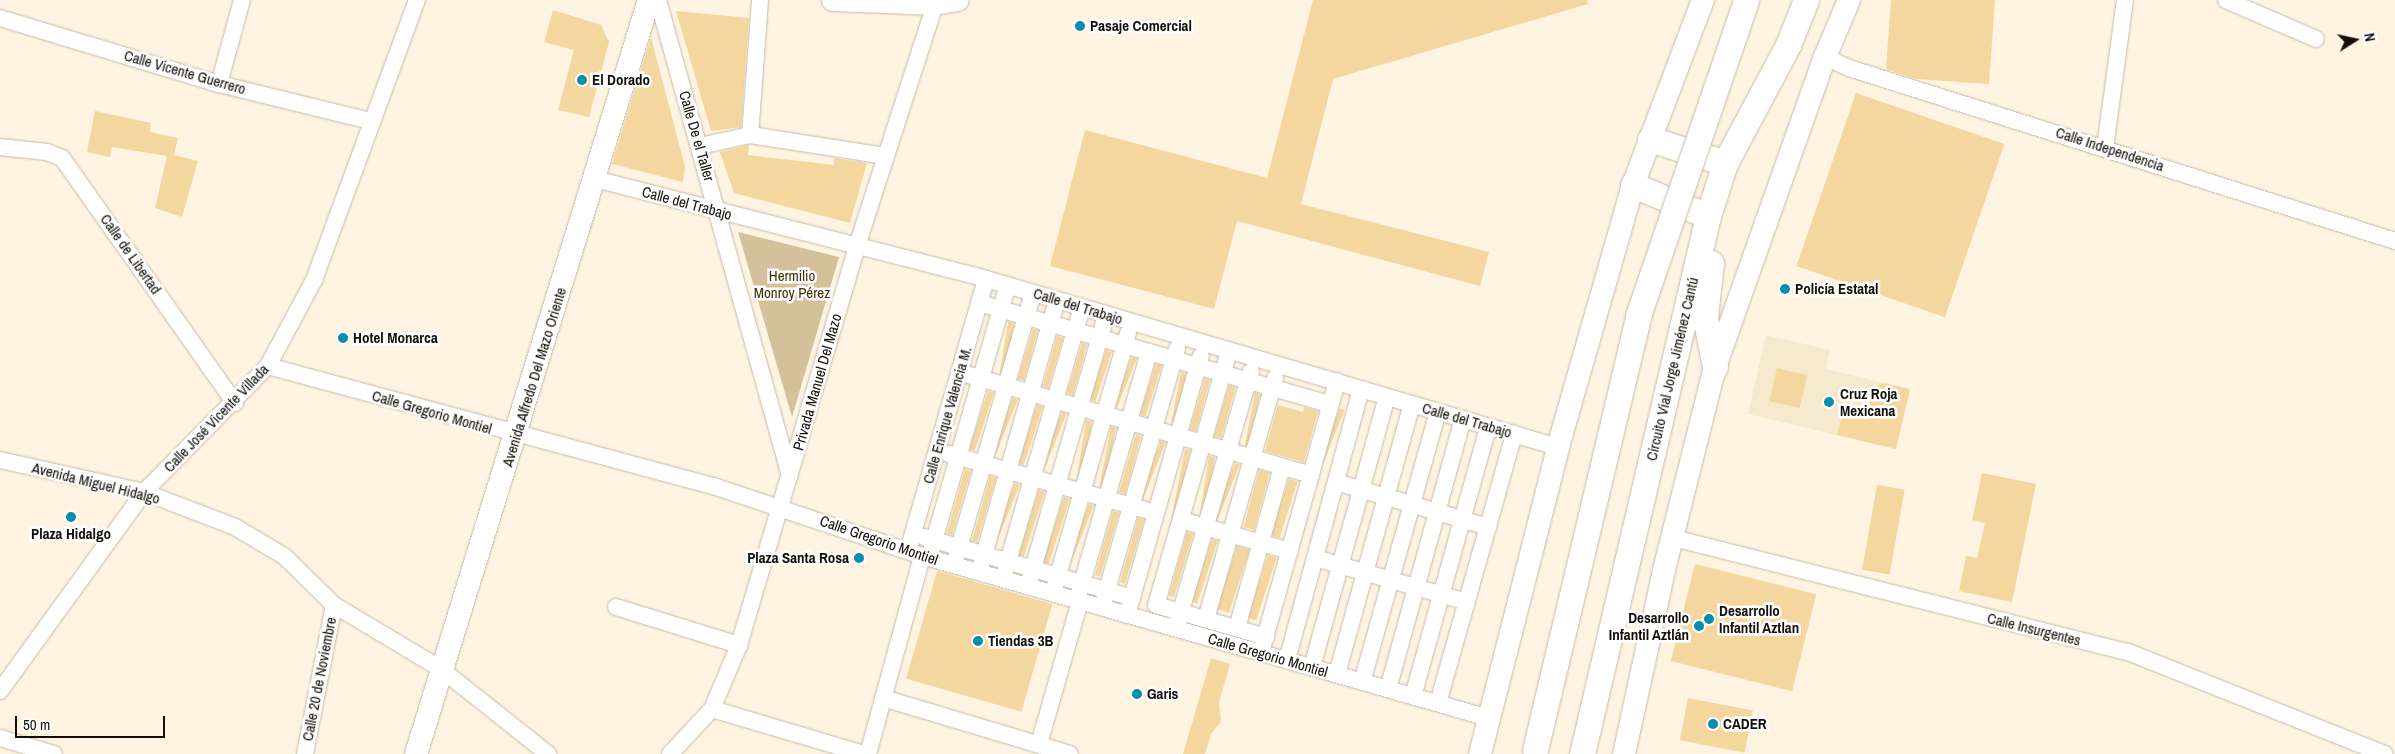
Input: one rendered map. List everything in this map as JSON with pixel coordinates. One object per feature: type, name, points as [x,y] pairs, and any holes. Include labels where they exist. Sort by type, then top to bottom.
[{"type":"main road","points":[[1534,752],[1638,316],[1746,0]]},
{"type":"main road","name":"Circuito Vial Jorge Jiménez Cantú","points":[[1582,754],[1708,216],[1725,163],[1788,45],[1806,0]]},
{"type":"main road","points":[[1650,139],[1725,163]]},
{"type":"main road","points":[[1633,185],[1708,216],[1712,243],[1705,317],[1715,367]]},
{"type":"street","points":[[220,84],[242,0]]},
{"type":"street","name":"Calle José Vicente Villada","points":[[0,691],[144,492],[235,403],[268,366],[314,280],[417,0]]},
{"type":"street","name":"Avenida Alfredo Del Mazo Oriente","points":[[416,754],[595,179],[648,0]]},
{"type":"street","name":"Calle De el Taller","points":[[658,0],[719,212],[790,475]]},
{"type":"street","points":[[750,135],[760,0]]},
{"type":"street","points":[[833,0],[935,4],[958,0]]},
{"type":"street","points":[[1480,754],[1558,447],[1633,185],[1703,0]]},
{"type":"street","points":[[1624,754],[1673,538],[1715,367],[1825,57],[1850,0]]},
{"type":"street","points":[[2105,148],[2124,0]]},
{"type":"street","points":[[2226,0],[2316,39]]},
{"type":"street","name":"Privada Manuel Del Mazo","points":[[670,754],[712,709],[739,645],[857,246],[935,4]]},
{"type":"street","name":"Calle Vicente Guerrero","points":[[0,18],[220,84],[371,121]]},
{"type":"street","name":"Calle Independencia","points":[[1825,57],[1849,68],[2395,241]]},
{"type":"street","points":[[700,146],[750,135],[886,156]]},
{"type":"street","name":"Calle de Libertad","points":[[0,147],[47,152],[62,158],[235,403]]},
{"type":"street","name":"Calle del Trabajo","points":[[595,179],[1008,285],[1229,352],[1337,381],[1558,447]]},
{"type":"street","name":"Calle Enrique Valencia M.","points":[[868,754],[920,555],[913,534],[986,279]]},
{"type":"street","points":[[920,555],[934,540],[1008,285]]},
{"type":"street","points":[[954,565],[1033,293]]},
{"type":"street","points":[[979,572],[1057,300]]},
{"type":"street","points":[[979,303],[1330,404]]},
{"type":"street","points":[[1003,579],[1082,307]]},
{"type":"street","points":[[1028,586],[1106,315]]},
{"type":"street","points":[[1052,593],[1131,322]]},
{"type":"street","points":[[1102,608],[1180,337]]},
{"type":"street","points":[[1126,615],[1205,344]]},
{"type":"street","points":[[1039,744],[1079,601],[1082,584],[1149,352]]},
{"type":"street","points":[[1229,352],[1156,605],[1237,628],[1264,645],[1337,381]]},
{"type":"street","points":[[1176,629],[1254,359]]},
{"type":"street","name":"Calle Gregorio Montiel","points":[[268,366],[516,435],[716,487],[779,506],[920,555],[1176,629],[1264,645],[1287,660],[1489,718]]},
{"type":"street","points":[[1206,619],[1279,366]]},
{"type":"street","points":[[959,372],[1311,475]]},
{"type":"street","points":[[1287,660],[1362,389]]},
{"type":"street","points":[[1312,667],[1387,396]]},
{"type":"street","points":[[1337,674],[1412,404]]},
{"type":"street","points":[[1362,682],[1438,412]]},
{"type":"street","points":[[1388,689],[1463,419]]},
{"type":"street","points":[[1413,696],[1488,427]]},
{"type":"street","points":[[1438,703],[1514,434]]},
{"type":"street","points":[[937,451],[1156,513]]},
{"type":"street","name":"Avenida Miguel Hidalgo","points":[[0,460],[144,492],[235,527],[284,556],[334,605],[441,669],[548,754]]},
{"type":"street","points":[[1237,628],[1282,467]]},
{"type":"street","points":[[1336,482],[1488,527]]},
{"type":"street","points":[[1181,520],[1290,551]]},
{"type":"street","points":[[913,534],[1132,598]]},
{"type":"street","name":"Calle Insurgentes","points":[[1673,538],[2128,652],[2384,754]]},
{"type":"street","points":[[1315,558],[1466,602]]},
{"type":"street","name":"Calle 20 de Noviembre","points":[[305,754],[334,605]]},
{"type":"street","points":[[616,607],[739,645]]},
{"type":"street","points":[[883,698],[1070,754]]},
{"type":"street","points":[[712,709],[864,754]]},
{"type":"street","points":[[0,738],[54,754]]},
{"type":"shaded area","name":"Cruz Roja Mexicana","points":[[1766,335],[1830,350],[1826,369],[1910,389],[1896,449],[1748,414]]},
{"type":"green space","name":"Hermilio Monroy Pérez","points":[[738,232],[839,257],[792,417]]},
{"type":"building","points":[[1313,0],[1587,0],[1588,4],[1333,79],[1301,204],[1489,252],[1480,286],[1237,221],[1214,309],[1050,266],[1085,130],[1267,178]]},
{"type":"building","points":[[1891,0],[1995,0],[1989,84],[1916,79],[1886,69]]},
{"type":"building","name":"El Dorado","points":[[553,10],[601,25],[609,42],[589,117],[558,110],[574,50],[544,42]]},
{"type":"building","points":[[676,11],[749,18],[741,127],[711,131]]},
{"type":"building","points":[[651,37],[685,167],[683,182],[612,164]]},
{"type":"building","points":[[1856,93],[2004,144],[1945,317],[1796,266]]},
{"type":"building","points":[[95,111],[151,123],[150,132],[178,138],[174,155],[198,161],[182,217],[155,208],[167,156],[112,147],[110,157],[87,152]]},
{"type":"building","points":[[749,145],[748,155],[834,165],[834,158],[867,163],[850,223],[734,193],[720,152]]},
{"type":"building","points":[[1008,322],[1014,323],[1006,374],[1000,373]]},
{"type":"building","points":[[1033,329],[1038,330],[1024,380],[1018,379]]},
{"type":"building","points":[[1057,336],[1063,338],[1048,388],[1043,386]]},
{"type":"building","points":[[1082,343],[1087,345],[1073,395],[1067,393]]},
{"type":"building","points":[[1106,350],[1112,352],[1096,401],[1090,399]]},
{"type":"building","points":[[1132,357],[1137,359],[1117,408],[1112,406]]},
{"type":"building","points":[[1156,364],[1162,366],[1145,416],[1140,414]]},
{"type":"building","points":[[1777,368],[1807,375],[1800,408],[1769,401]]},
{"type":"building","points":[[1181,372],[1186,373],[1176,424],[1171,423]]},
{"type":"building","points":[[1205,378],[1210,380],[1196,431],[1190,429]]},
{"type":"building","points":[[1885,383],[1910,389],[1896,449],[1837,435],[1843,411],[1873,418],[1867,390]]},
{"type":"building","points":[[1229,385],[1236,387],[1221,438],[1214,436]]},
{"type":"building","points":[[988,391],[994,393],[975,451],[969,449]]},
{"type":"building","points":[[1255,393],[1260,394],[1250,446],[1245,445]]},
{"type":"building","points":[[1013,398],[1018,400],[995,456],[990,455]]},
{"type":"building","points":[[1037,405],[1043,407],[1024,465],[1018,463]]},
{"type":"building","points":[[1278,405],[1303,412],[1304,407],[1318,411],[1304,462],[1265,451]]},
{"type":"building","points":[[1340,408],[1345,410],[1317,479],[1312,478]]},
{"type":"building","points":[[1062,412],[1067,414],[1044,470],[1039,469]]},
{"type":"building","points":[[1086,420],[1092,421],[1083,480],[1077,479]]},
{"type":"building","points":[[1111,427],[1116,428],[1104,487],[1100,486]]},
{"type":"building","points":[[1136,434],[1141,436],[1125,494],[1119,492]]},
{"type":"building","points":[[1161,441],[1166,443],[1143,499],[1139,497]]},
{"type":"building","points":[[1185,449],[1190,450],[1162,593],[1157,592]]},
{"type":"building","points":[[1209,456],[1215,457],[1206,515],[1200,514]]},
{"type":"building","points":[[1235,463],[1240,465],[1218,520],[1213,518]]},
{"type":"building","points":[[965,469],[971,471],[952,535],[947,533]]},
{"type":"building","points":[[1259,470],[1270,473],[1254,530],[1244,527]]},
{"type":"building","points":[[1982,473],[2036,484],[2012,602],[1959,591],[1966,556],[1977,558],[1985,523],[1972,520]]},
{"type":"building","points":[[990,476],[996,478],[977,542],[972,541]]},
{"type":"building","points":[[1289,479],[1298,482],[1279,538],[1271,535]]},
{"type":"building","points":[[1015,483],[1020,485],[994,548],[990,546]]},
{"type":"building","points":[[1877,485],[1905,490],[1890,575],[1862,570]]},
{"type":"building","points":[[1039,490],[1045,492],[1024,557],[1018,555]]},
{"type":"building","points":[[1064,497],[1070,499],[1049,564],[1043,562]]},
{"type":"building","points":[[1089,504],[1094,506],[1068,569],[1064,567]]},
{"type":"building","points":[[1113,511],[1119,513],[1100,577],[1095,575]]},
{"type":"building","points":[[1138,518],[1144,520],[1125,584],[1120,582]]},
{"type":"building","points":[[1187,532],[1193,534],[1174,597],[1169,596]]},
{"type":"building","points":[[1212,539],[1218,541],[1197,604],[1192,602]]},
{"type":"building","points":[[1237,546],[1249,550],[1229,613],[1217,609]]},
{"type":"building","points":[[1268,555],[1277,558],[1256,621],[1248,618]]},
{"type":"building","points":[[1695,564],[1816,594],[1792,691],[1671,661]]},
{"type":"building","name":"Tiendas 3B","points":[[937,571],[1052,604],[1021,712],[906,679]]},
{"type":"building","points":[[1211,658],[1230,664],[1219,703],[1221,722],[1211,734],[1205,754],[1183,754]]},
{"type":"building","points":[[1688,698],[1753,711],[1745,753],[1680,740]]},
{"type":"place","name":"Pasaje Comercial","points":[[1080,26]]},
{"type":"place","name":"El Dorado","points":[[582,80]]},
{"type":"place","name":"Policía Estatal","points":[[1785,289]]},
{"type":"place","name":"Hotel Monarca","points":[[343,338]]},
{"type":"place","name":"Cruz Roja Mexicana","points":[[1829,402]]},
{"type":"place","name":"Plaza Hidalgo","points":[[71,517]]},
{"type":"place","name":"Plaza Santa Rosa","points":[[859,558]]},
{"type":"place","name":"Desarrollo Infantil Aztlan","points":[[1709,619]]},
{"type":"place","name":"Desarrollo Infantil Aztlán","points":[[1699,626]]},
{"type":"place","name":"Tiendas 3B","points":[[978,641]]},
{"type":"place","name":"Garis","points":[[1137,694]]},
{"type":"place","name":"CADER","points":[[1713,724]]}]
